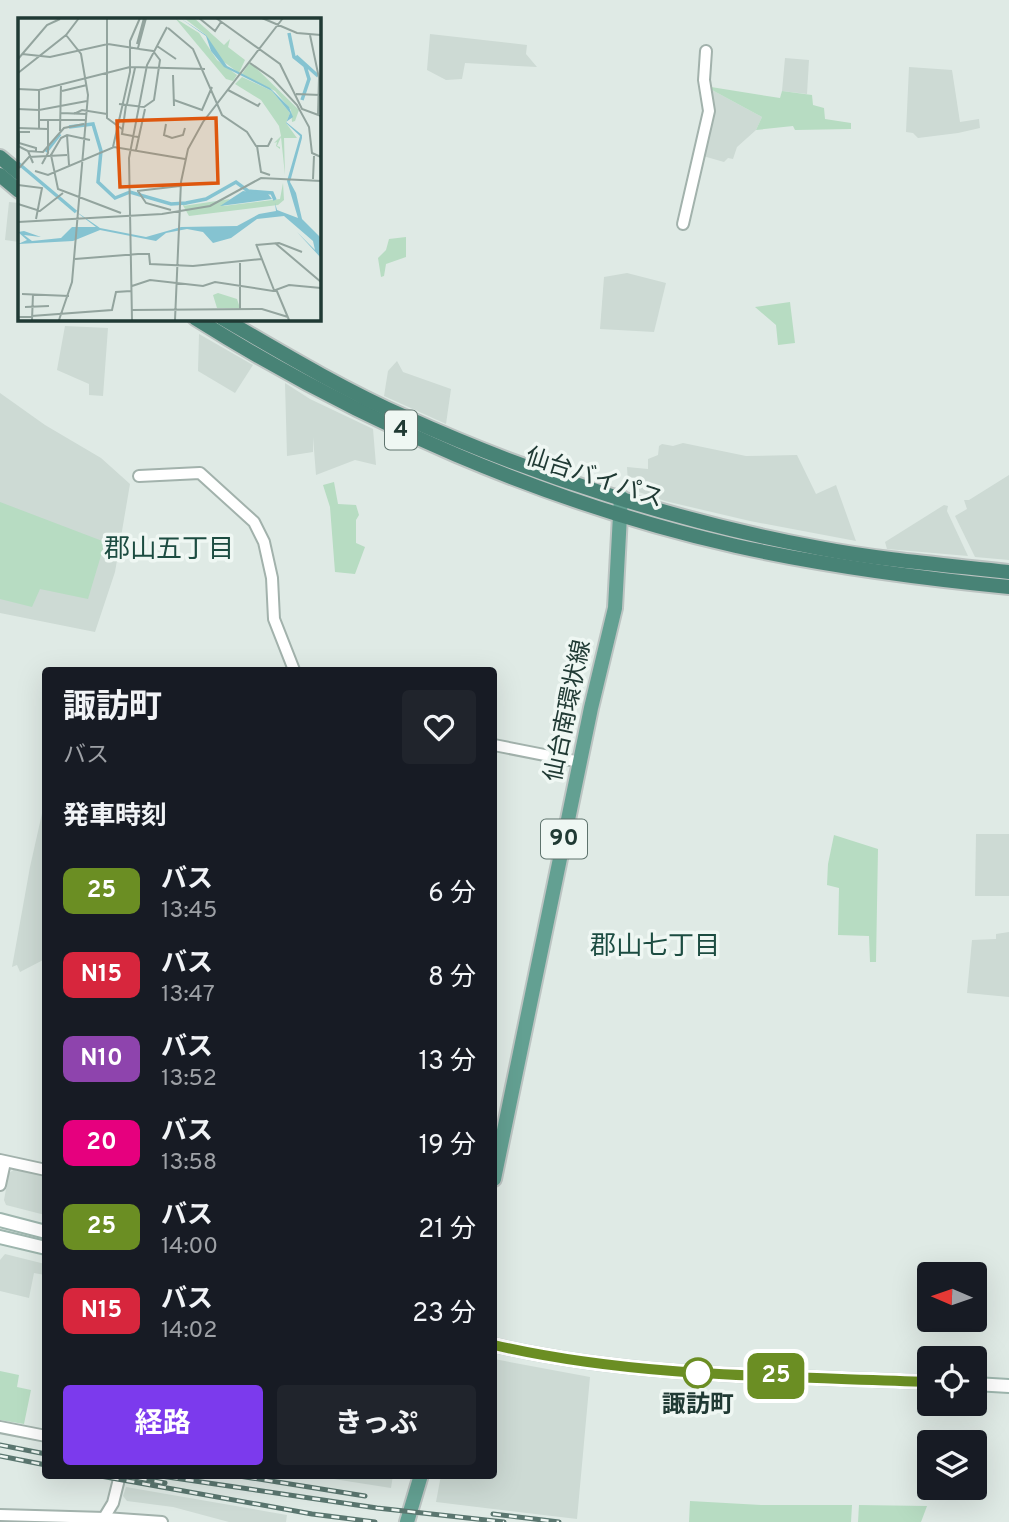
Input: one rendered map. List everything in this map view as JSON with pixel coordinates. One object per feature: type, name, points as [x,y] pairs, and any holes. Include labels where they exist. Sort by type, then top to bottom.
[{"type":"highway","points":[[0,157],[18,172]]},
{"type":"highway","points":[[0,175],[18,190]]},
{"type":"highway","name":"仙台バイパス","points":[[198,320],[271,364],[390,425],[496,470],[620,514],[750,548],[854,567],[1009,587]]},
{"type":"highway","name":"仙台バイパス","points":[[225,320],[312,370],[404,417],[536,470],[703,522],[822,549],[1009,572]]},
{"type":"main road","name":"仙台南環状線","points":[[497,1164],[591,708],[615,608],[621,497]]},
{"type":"main road","points":[[0,1220],[42,1231]]},
{"type":"main road","points":[[0,1237],[42,1247]]},
{"type":"main road","points":[[497,1346],[570,1361],[634,1369],[917,1381]]},
{"type":"main road","points":[[987,1385],[1009,1386]]},
{"type":"main road","points":[[406,1522],[411,1479]]},
{"type":"main road","points":[[406,1522],[420,1479]]},
{"type":"street","points":[[683,224],[709,111],[704,80],[706,51]]},
{"type":"street","points":[[139,476],[200,473],[254,522],[270,561],[276,627],[293,667]]},
{"type":"street","points":[[497,746],[580,762]]},
{"type":"street","points":[[0,1185],[2,1161],[42,1169]]},
{"type":"street","points":[[0,1427],[42,1435]]},
{"type":"street","points":[[103,1520],[113,1503],[119,1479]]},
{"type":"street","points":[[0,1515],[162,1522]]},
{"type":"shaded area","points":[[430,34],[527,45],[526,54],[537,67],[465,63],[462,79],[446,80],[427,70]]},
{"type":"shaded area","points":[[785,58],[809,60],[807,94],[782,91]]},
{"type":"shaded area","points":[[909,67],[952,70],[960,122],[979,119],[980,128],[918,138],[913,133],[906,132]]},
{"type":"shaded area","points":[[712,90],[762,117],[756,130],[737,147],[733,159],[728,158],[724,162],[703,156],[715,109]]},
{"type":"shaded area","points":[[9,202],[18,203],[18,242],[5,240]]},
{"type":"shaded area","points":[[627,273],[666,283],[654,332],[600,329],[604,277]]},
{"type":"shaded area","points":[[65,326],[108,328],[103,396],[89,395],[89,384],[57,370]]},
{"type":"shaded area","points":[[199,334],[253,365],[235,393],[198,371]]},
{"type":"shaded area","points":[[397,361],[403,372],[451,389],[446,424],[384,396],[388,371]]},
{"type":"shaded area","points":[[285,383],[310,399],[373,429],[376,465],[355,460],[316,475],[313,437],[313,452],[287,456]]},
{"type":"shaded area","points":[[0,393],[45,425],[101,458],[130,484],[115,572],[95,632],[0,613]]},
{"type":"shaded area","points":[[683,443],[746,456],[797,455],[816,494],[836,485],[856,541],[750,521],[665,501],[636,491],[628,483],[627,467],[648,469],[648,459],[658,455],[659,446]]},
{"type":"shaded area","points":[[1009,475],[1009,560],[975,557],[955,516],[967,509],[964,500],[969,500]]},
{"type":"shaded area","points":[[944,505],[948,506],[947,511],[968,556],[887,549],[885,542]]},
{"type":"shaded area","points":[[42,813],[42,961],[20,972],[17,965],[12,967]]},
{"type":"shaded area","points":[[976,834],[1009,834],[1009,896],[975,896]]},
{"type":"shaded area","points":[[1009,932],[1009,997],[967,993],[972,940],[996,939],[996,934]]},
{"type":"shaded area","points":[[15,1169],[42,1174],[42,1214],[6,1205],[4,1200],[9,1173]]},
{"type":"shaded area","points":[[5,1254],[42,1263],[42,1274],[34,1273],[29,1298],[0,1291],[0,1260]]},
{"type":"shaded area","points":[[497,1360],[590,1377],[577,1519],[436,1502],[440,1479],[497,1479]]},
{"type":"shaded area","points":[[334,1479],[392,1479],[391,1488]]},
{"type":"shaded area","points":[[126,1487],[287,1515],[286,1522],[229,1522],[173,1507],[127,1501],[123,1496]]},
{"type":"green space","points":[[711,87],[780,98],[782,91],[812,95],[813,105],[824,108],[825,119],[851,123],[851,129],[795,130],[793,126],[756,130],[762,117]]},
{"type":"green space","points":[[406,237],[406,257],[386,264],[384,276],[381,277],[378,258],[386,250],[389,239]]},
{"type":"green space","points":[[790,302],[795,343],[778,345],[776,325],[755,307]]},
{"type":"green space","points":[[334,482],[338,504],[356,505],[359,515],[356,520],[356,543],[365,547],[355,574],[335,572],[330,507],[323,485]]},
{"type":"green space","points":[[0,502],[105,542],[88,599],[40,589],[32,607],[0,599]]},
{"type":"green space","points":[[834,835],[878,849],[876,962],[870,962],[869,936],[838,935],[839,888],[827,885]]},
{"type":"green space","points":[[0,1371],[19,1375],[17,1387],[31,1390],[24,1424],[0,1420]]},
{"type":"green space","points":[[690,1501],[761,1505],[852,1505],[851,1522],[689,1522]]},
{"type":"green space","points":[[859,1505],[927,1506],[921,1522],[858,1522]]},
{"type":"railway","points":[[0,1445],[42,1453]]},
{"type":"railway","points":[[0,1456],[42,1464]]},
{"type":"railway","points":[[117,1479],[312,1514],[375,1522]]},
{"type":"railway","points":[[144,1479],[165,1483]]},
{"type":"railway","points":[[181,1479],[377,1508],[504,1522]]},
{"type":"railway","points":[[258,1479],[365,1496]]},
{"type":"railway","points":[[493,1514],[559,1522]]},
{"type":"bus line","name":"25","points":[[497,1346],[570,1361],[634,1369],[917,1382]]},
{"type":"place","name":"諏訪町","points":[[698,1373]]},
{"type":"district","name":"郡山五丁目","points":[[169,550]]},
{"type":"district","name":"郡山七丁目","points":[[655,947]]}]
